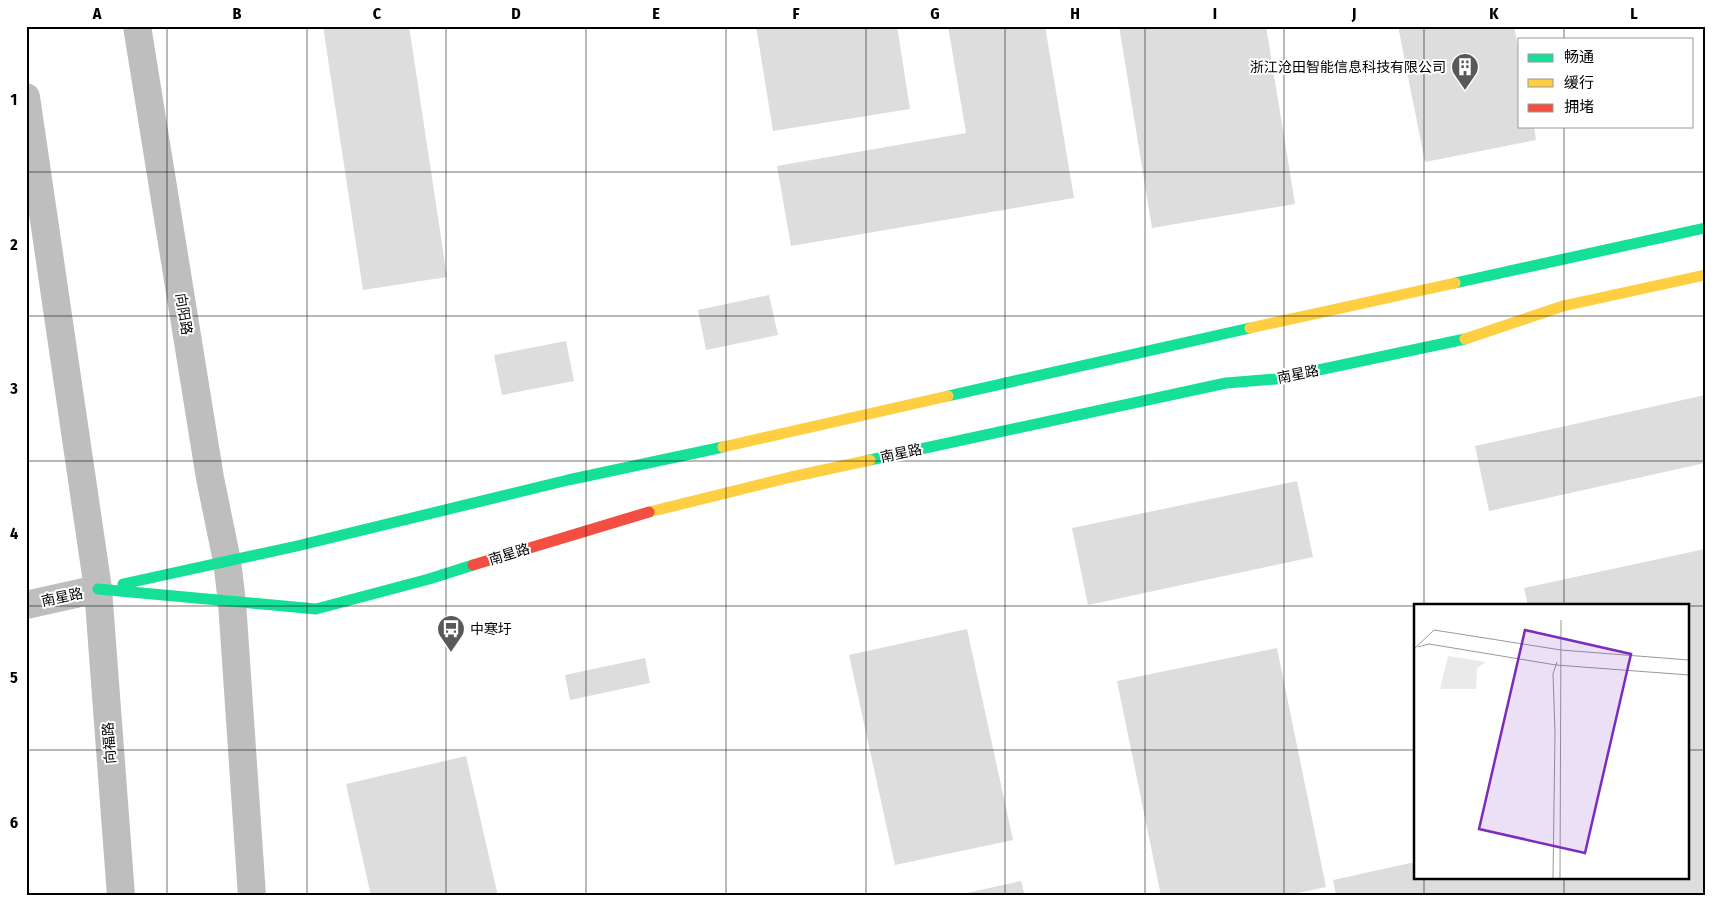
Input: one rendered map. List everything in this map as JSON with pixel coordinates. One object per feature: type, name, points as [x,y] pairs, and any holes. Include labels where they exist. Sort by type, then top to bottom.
[{"type":"street","name":"向阳路","points":[[137,26],[210,478],[227,561],[232,602]]},
{"type":"street","points":[[26,97],[98,589]]},
{"type":"street","name":"南星路","points":[[26,605],[297,546],[568,480],[766,438],[1050,372],[1705,228]]},
{"type":"street","name":"南星路","points":[[98,589],[316,609],[429,579],[631,516],[753,486],[1226,383],[1276,379],[1462,340],[1563,306],[1705,274]]},
{"type":"street","name":"向福路","points":[[98,589],[120,896]]},
{"type":"street","points":[[232,602],[252,896]]},
{"type":"building","points":[[323,26],[409,26],[447,277],[363,290]]},
{"type":"building","points":[[756,26],[897,26],[910,109],[773,131]]},
{"type":"building","points":[[948,26],[1045,26],[1074,198],[791,246],[777,166],[966,133]]},
{"type":"building","points":[[1119,26],[1266,26],[1295,204],[1152,228]]},
{"type":"building","name":"浙江沧田智能信息科技有限公司","points":[[1398,26],[1514,26],[1518,46],[1518,128],[1534,128],[1536,140],[1425,162]]},
{"type":"building","points":[[769,295],[778,335],[706,350],[698,310]]},
{"type":"building","points":[[566,341],[574,381],[502,395],[494,355]]},
{"type":"building","points":[[1705,395],[1705,463],[1489,511],[1475,446]]},
{"type":"building","points":[[1297,481],[1313,557],[1088,605],[1072,528]]},
{"type":"building","points":[[1705,549],[1705,896],[1336,896],[1333,880],[1414,862],[1414,880],[1688,880],[1688,604],[1528,604],[1524,588]]},
{"type":"building","points":[[967,629],[1013,840],[895,865],[849,655]]},
{"type":"building","points":[[1277,648],[1326,887],[1284,896],[1161,896],[1117,681]]},
{"type":"building","points":[[645,658],[650,683],[570,700],[565,675]]},
{"type":"building","points":[[466,756],[498,896],[371,896],[346,784]]},
{"type":"building","points":[[1021,881],[1025,896],[957,896],[957,895]]},
{"type":"traffic: fast","points":[[1455,283],[1705,228]]},
{"type":"traffic: fast","points":[[948,396],[1250,328]]},
{"type":"traffic: fast","points":[[870,460],[1226,383],[1276,379],[1465,339]]},
{"type":"traffic: fast","points":[[123,584],[297,546],[568,480],[723,447]]},
{"type":"traffic: fast","points":[[98,589],[316,609],[429,579],[473,565]]},
{"type":"traffic: slow","points":[[1465,339],[1563,306],[1705,275]]},
{"type":"traffic: slow","points":[[1250,328],[1455,283]]},
{"type":"traffic: slow","points":[[723,447],[948,396]]},
{"type":"traffic: slow","points":[[649,512],[791,477],[870,460]]},
{"type":"traffic: jam","points":[[473,565],[649,512]]},
{"type":"place","name":"浙江沧田智能信息科技有限公司","points":[[1465,91]]},
{"type":"place","name":"中寒圩","points":[[451,653]]}]
